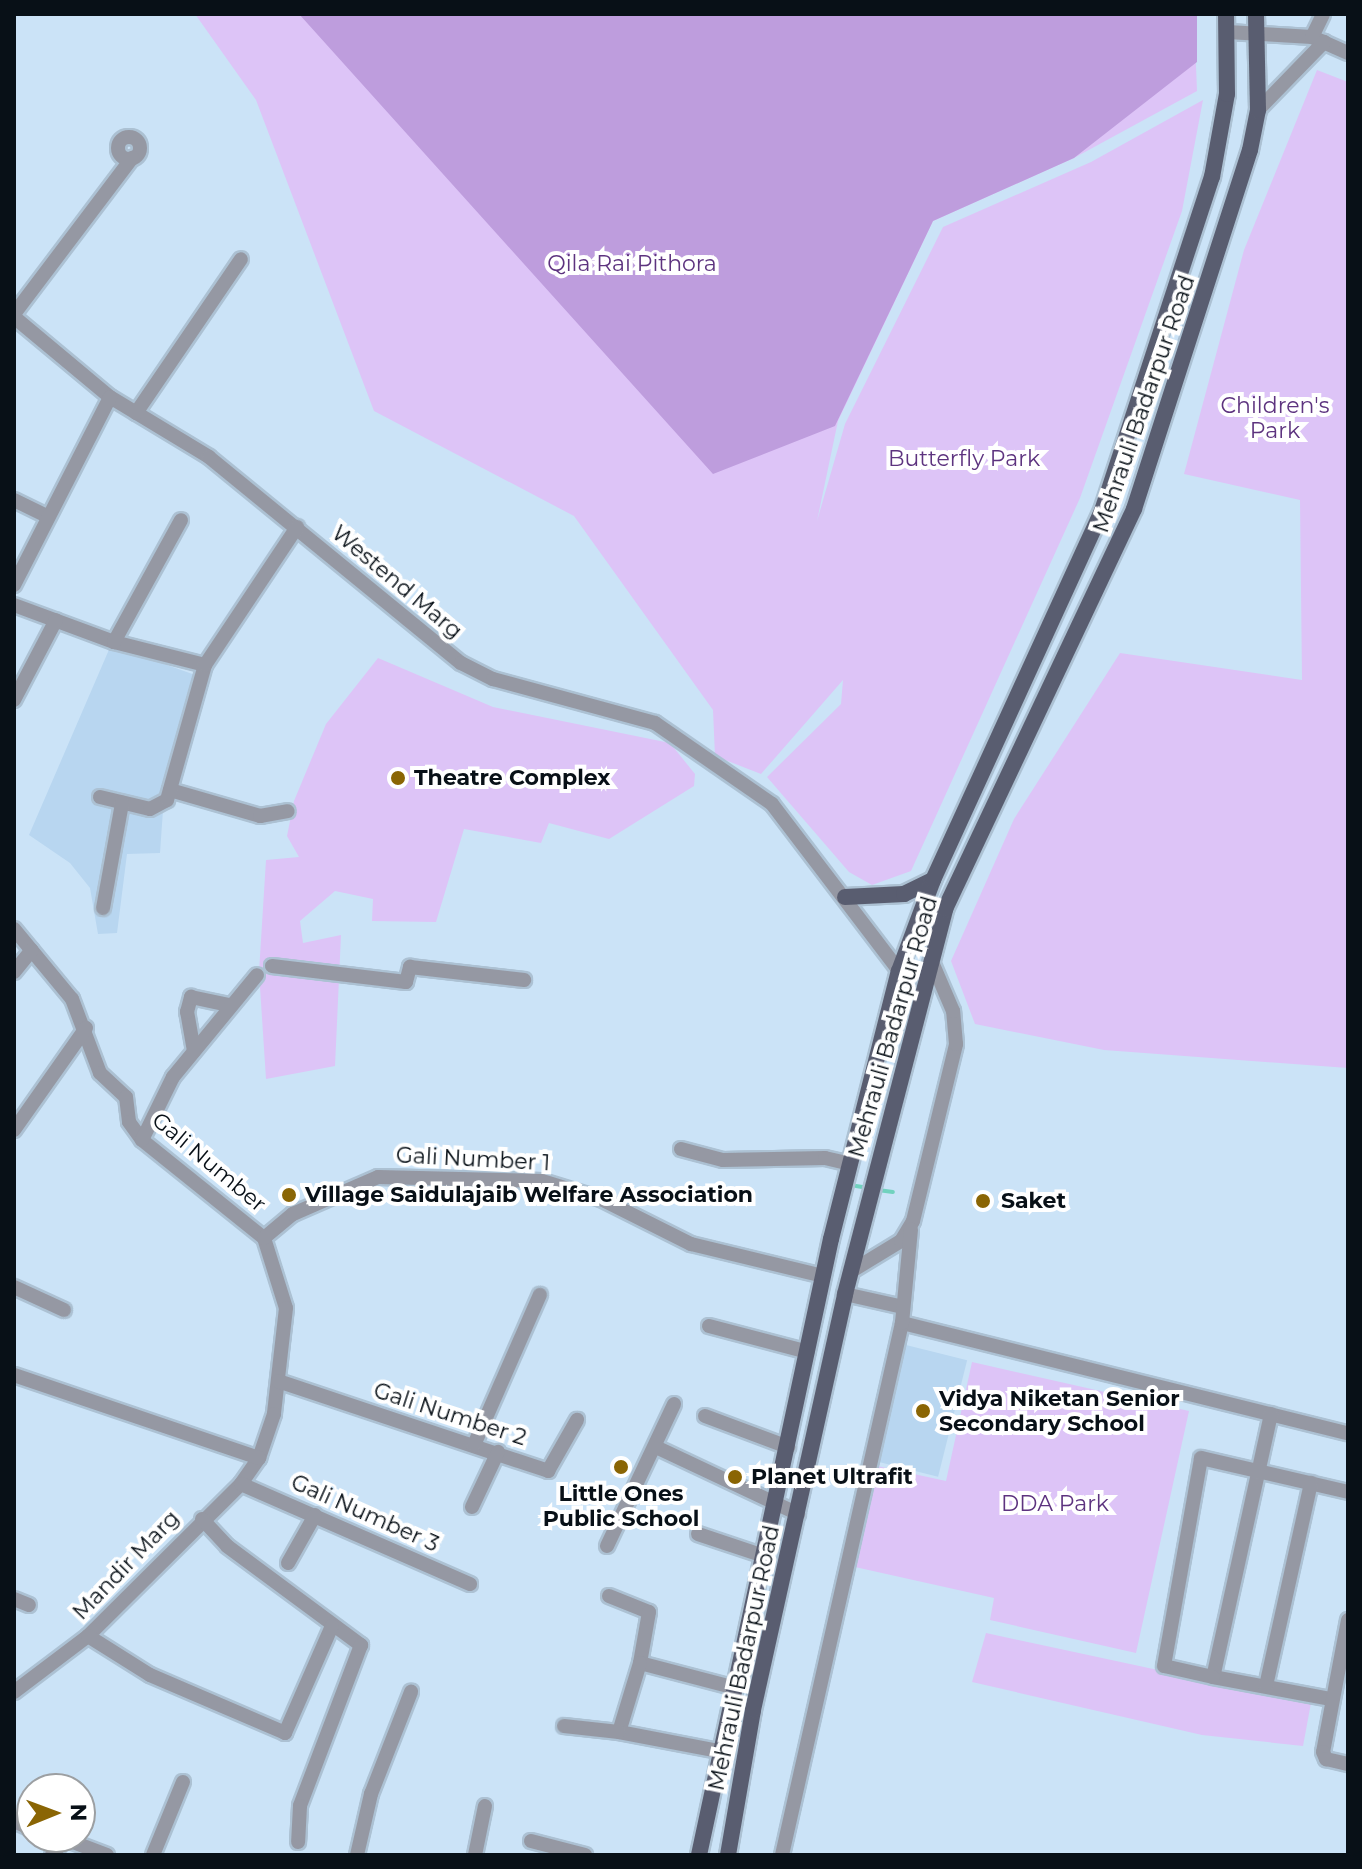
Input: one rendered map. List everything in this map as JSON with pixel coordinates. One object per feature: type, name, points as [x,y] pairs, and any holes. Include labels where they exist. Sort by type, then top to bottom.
[{"type":"main road","name":"Mehrauli Badarpur Road","points":[[699,1855],[732,1687],[764,1556],[823,1276],[899,971],[933,880],[1103,508],[1212,177],[1227,94],[1226,14]]},
{"type":"main road","name":"Mehrauli Badarpur Road","points":[[729,1854],[753,1710],[850,1272],[945,909],[1131,517],[1219,255],[1258,110],[1256,22]]},
{"type":"main road","points":[[845,897],[904,894],[933,880]]},
{"type":"street","points":[[1258,110],[1318,40],[1323,14]]},
{"type":"street","points":[[1228,32],[1256,22],[1318,40],[1348,53]]},
{"type":"street","points":[[14,316],[132,158]]},
{"type":"street","points":[[136,413],[241,259]]},
{"type":"street","name":"Westend Marg","points":[[14,316],[110,397],[209,457],[461,663],[493,679],[625,711],[667,731],[778,809],[899,971]]},
{"type":"street","points":[[14,585],[110,397]]},
{"type":"street","points":[[14,500],[47,516]]},
{"type":"street","points":[[114,642],[181,520]]},
{"type":"street","points":[[100,797],[150,809],[167,800],[205,665],[297,527]]},
{"type":"street","points":[[14,605],[114,642],[205,665]]},
{"type":"street","points":[[14,700],[56,620]]},
{"type":"street","points":[[170,790],[260,816],[288,811]]},
{"type":"street","points":[[103,908],[122,803]]},
{"type":"street","name":"Gali Number","points":[[14,929],[72,999],[86,1028],[100,1073],[126,1097],[129,1122],[142,1140],[264,1238],[286,1308],[278,1381],[259,1458]]},
{"type":"street","points":[[14,972],[32,950]]},
{"type":"street","points":[[782,1855],[902,1323],[911,1229],[956,1044],[953,1011],[931,960]]},
{"type":"street","points":[[272,966],[406,982],[410,967],[524,980]]},
{"type":"street","points":[[142,1140],[173,1077],[228,1005],[257,975]]},
{"type":"street","points":[[194,1051],[187,1012],[191,997],[203,994],[228,1005]]},
{"type":"street","points":[[14,1130],[86,1028]]},
{"type":"street","points":[[681,1149],[723,1160],[825,1158],[850,1164]]},
{"type":"street","name":"Gali Number 1","points":[[264,1238],[293,1214],[378,1177],[542,1181],[601,1199],[691,1244],[823,1276]]},
{"type":"street","points":[[850,1272],[911,1229]]},
{"type":"street","points":[[14,1287],[64,1310]]},
{"type":"street","points":[[845,1294],[903,1307]]},
{"type":"street","points":[[474,1445],[540,1295]]},
{"type":"street","points":[[902,1323],[1348,1433]]},
{"type":"street","points":[[709,1326],[808,1352]]},
{"type":"street","points":[[14,1375],[259,1458]]},
{"type":"street","name":"Gali Number 2","points":[[278,1381],[551,1472],[577,1420]]},
{"type":"street","points":[[607,1546],[658,1448],[674,1404]]},
{"type":"street","points":[[1213,1677],[1271,1414]]},
{"type":"street","points":[[705,1416],[788,1447]]},
{"type":"street","points":[[658,1448],[798,1514]]},
{"type":"street","points":[[472,1507],[498,1452]]},
{"type":"street","name":"Mandir Marg","points":[[14,1692],[88,1636],[202,1519],[241,1484],[259,1458]]},
{"type":"street","points":[[1330,1699],[1164,1666],[1201,1458],[1348,1492]]},
{"type":"street","points":[[1266,1686],[1311,1483]]},
{"type":"street","name":"Gali Number 3","points":[[241,1484],[470,1584]]},
{"type":"street","points":[[288,1563],[315,1515]]},
{"type":"street","points":[[202,1519],[227,1546],[332,1626],[358,1642],[360,1651],[300,1806],[298,1842]]},
{"type":"street","points":[[698,1534],[764,1556]]},
{"type":"street","points":[[609,1596],[649,1612],[640,1663],[619,1732]]},
{"type":"street","points":[[14,1599],[29,1605]]},
{"type":"street","points":[[1348,1620],[1330,1699],[1324,1754],[1348,1764]]},
{"type":"street","points":[[88,1636],[150,1675],[285,1733],[332,1626]]},
{"type":"street","points":[[640,1663],[732,1687]]},
{"type":"street","points":[[357,1855],[371,1794],[411,1692]]},
{"type":"street","points":[[564,1726],[619,1732],[719,1751]]},
{"type":"street","points":[[153,1855],[183,1782]]},
{"type":"street","points":[[475,1855],[485,1806]]},
{"type":"street","points":[[52,1855],[65,1839],[107,1855]]},
{"type":"street","points":[[531,1841],[585,1855]]},
{"type":"shaded area","points":[[111,645],[198,676],[163,810],[160,853],[127,854],[117,933],[98,934],[90,888],[70,863],[29,835]]},
{"type":"shaded area","name":"Vidya Niketan Senior Secondary School","points":[[906,1345],[967,1360],[938,1477],[877,1461]]},
{"type":"green space","name":"Qila Rai Pithora","points":[[195,14],[1194,14],[1197,91],[1074,158],[933,221],[838,421],[817,521],[845,424],[943,227],[1091,162],[1203,100],[1182,211],[1080,498],[911,871],[872,885],[849,872],[767,777],[841,704],[843,680],[761,774],[715,756],[713,710],[574,516],[374,411],[256,100]]},
{"type":"green space","name":"Qila Rai Pithora","points":[[299,14],[1197,14],[1197,62],[1074,158],[933,221],[835,426],[713,474]]},
{"type":"green space","name":"Children's Park","points":[[1317,70],[1348,82],[1348,1068],[1104,1050],[975,1024],[951,961],[1014,819],[1120,653],[1302,680],[1300,500],[1184,474],[1244,250]]},
{"type":"green space","points":[[378,658],[493,707],[670,743],[695,774],[694,786],[609,839],[549,823],[541,843],[464,829],[436,922],[372,921],[373,899],[335,891],[300,921],[303,943],[341,935],[335,1066],[266,1079],[259,972],[266,860],[299,857],[287,836],[294,801],[326,724]]},
{"type":"green space","name":"DDA Park","points":[[972,1362],[1189,1411],[1136,1653],[990,1620],[994,1598],[855,1567],[877,1466],[946,1481]]},
{"type":"green space","points":[[986,1633],[1311,1703],[1303,1746],[1202,1735],[972,1682]]},
{"type":"waterway","points":[[856,1186],[869,1188]]},
{"type":"waterway","points":[[878,1190],[893,1192]]},
{"type":"place","name":"Theatre Complex","points":[[398,778]]},
{"type":"place","name":"Village Saidulajaib Welfare Association","points":[[289,1195]]},
{"type":"place","name":"Saket","points":[[983,1201]]},
{"type":"place","name":"Vidya Niketan Senior Secondary School","points":[[923,1411]]},
{"type":"place","name":"Little Ones Public School","points":[[621,1467]]},
{"type":"place","name":"Planet Ultrafit","points":[[735,1477]]},
{"type":"park label","name":"Butterfly Park","points":[[964,459]]}]
